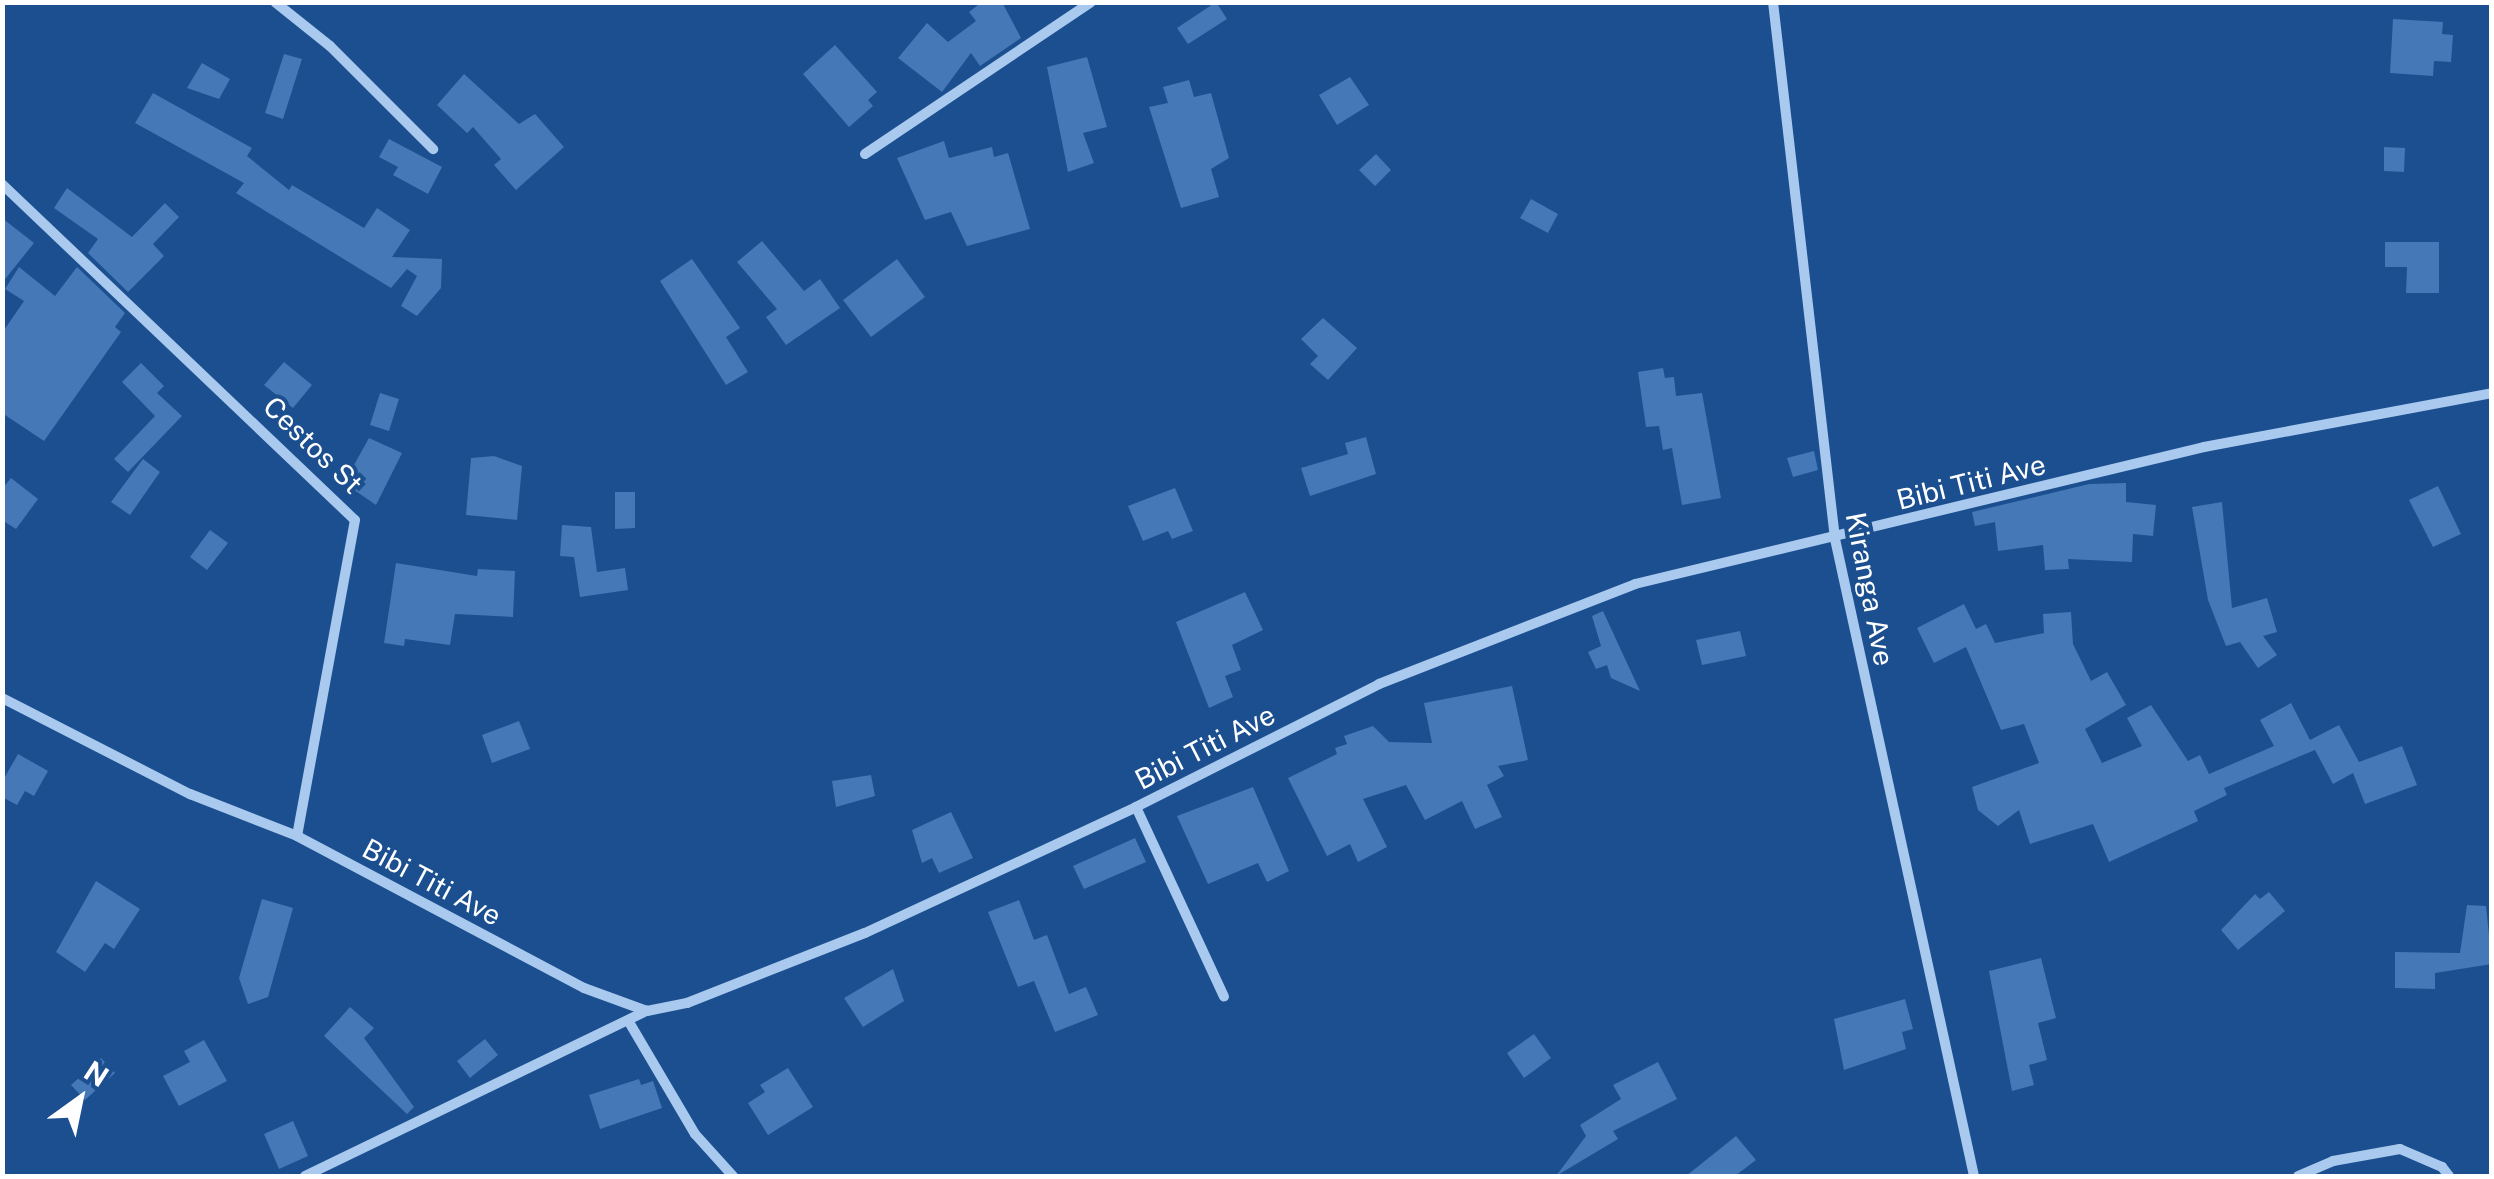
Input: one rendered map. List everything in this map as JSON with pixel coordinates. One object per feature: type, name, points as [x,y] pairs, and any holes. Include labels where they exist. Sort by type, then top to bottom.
[{"type":"street","points":[[275,2],[330,46],[432,149]]},
{"type":"street","points":[[865,154],[1091,2]]},
{"type":"street","name":"Kiranga Ave","points":[[1772,2],[1835,539],[1974,1176]]},
{"type":"street","name":"Cestos St","points":[[2,184],[356,520],[297,836]]},
{"type":"street","name":"Bibi Titi Ave","points":[[2,698],[190,794],[297,836],[584,988],[647,1010],[688,1003],[865,933],[1136,808],[1379,684],[1635,584],[1835,539],[2204,447],[2492,393]]},
{"type":"street","points":[[1136,808],[1224,996]]},
{"type":"street","points":[[304,1176],[630,1022],[647,1010]]},
{"type":"street","points":[[630,1022],[695,1134],[733,1176]]},
{"type":"street","points":[[2298,1176],[2333,1161],[2400,1148],[2442,1167],[2449,1176]]},
{"type":"building","points":[[982,2],[1002,2],[1021,38],[980,66],[971,53],[942,92],[898,58],[927,23],[948,42],[976,21],[969,12]]},
{"type":"building","points":[[1216,2],[1227,19],[1188,44],[1177,28]]},
{"type":"building","points":[[2393,19],[2443,22],[2442,34],[2453,35],[2451,62],[2434,61],[2433,76],[2390,73]]},
{"type":"building","points":[[835,45],[877,92],[868,100],[873,106],[849,127],[803,74]]},
{"type":"building","points":[[284,54],[302,59],[283,119],[265,113]]},
{"type":"building","points":[[1087,57],[1107,127],[1083,133],[1094,163],[1068,172],[1047,67]]},
{"type":"building","points":[[202,63],[230,79],[219,99],[187,88]]},
{"type":"building","points":[[464,74],[519,124],[535,114],[564,147],[516,190],[494,165],[501,159],[473,127],[467,133],[437,105]]},
{"type":"building","points":[[1350,77],[1369,105],[1337,125],[1319,95]]},
{"type":"building","points":[[1189,80],[1194,97],[1211,93],[1229,158],[1211,169],[1219,197],[1181,208],[1149,107],[1168,103],[1163,87]]},
{"type":"building","points":[[153,93],[252,148],[247,156],[289,190],[292,185],[364,228],[377,208],[410,230],[392,257],[442,259],[441,288],[417,316],[401,306],[417,276],[407,269],[391,288],[236,193],[244,183],[135,123]]},
{"type":"building","points":[[389,139],[442,167],[428,194],[393,175],[398,167],[379,157]]},
{"type":"building","points":[[944,141],[949,158],[992,147],[994,157],[1008,153],[1030,229],[967,246],[951,212],[925,220],[897,158]]},
{"type":"building","points":[[2384,147],[2405,148],[2404,172],[2384,171]]},
{"type":"building","points":[[1376,154],[1391,170],[1375,186],[1359,170]]},
{"type":"building","points":[[67,188],[132,237],[165,203],[179,217],[153,244],[164,256],[128,292],[88,253],[98,239],[54,208]]},
{"type":"building","points":[[1531,199],[1558,214],[1548,233],[1520,218]]},
{"type":"building","points":[[2,218],[34,243],[2,283]]},
{"type":"building","points":[[762,241],[804,291],[820,279],[840,308],[786,345],[766,317],[777,309],[737,262]]},
{"type":"building","points":[[2385,242],[2439,242],[2439,293],[2406,293],[2407,267],[2385,267]]},
{"type":"building","points":[[692,259],[740,328],[726,337],[748,372],[726,385],[660,281]]},
{"type":"building","points":[[897,259],[925,297],[871,337],[843,300]]},
{"type":"building","points":[[19,267],[55,296],[77,267],[125,313],[115,327],[121,332],[44,441],[2,413],[2,333],[24,301],[5,289]]},
{"type":"building","points":[[1323,318],[1357,348],[1328,380],[1310,364],[1318,356],[1301,339]]},
{"type":"building","points":[[284,362],[312,385],[293,408],[264,385]]},
{"type":"building","points":[[141,363],[164,386],[157,393],[182,416],[128,472],[114,459],[155,416],[122,382]]},
{"type":"building","points":[[1663,368],[1665,378],[1674,377],[1676,396],[1702,393],[1721,498],[1682,505],[1672,448],[1663,450],[1659,426],[1646,427],[1638,372]]},
{"type":"building","points":[[380,393],[399,399],[389,431],[370,425]]},
{"type":"building","points":[[1366,437],[1376,474],[1310,496],[1301,468],[1348,454],[1345,443]]},
{"type":"building","points":[[369,438],[402,453],[376,505],[344,483]]},
{"type":"building","points":[[1814,451],[1818,470],[1793,477],[1787,458]]},
{"type":"building","points":[[494,456],[522,466],[517,520],[466,515],[471,458]]},
{"type":"building","points":[[143,459],[160,472],[130,515],[111,502]]},
{"type":"building","points":[[11,478],[38,499],[16,529],[2,520],[2,489]]},
{"type":"building","points":[[2126,483],[2126,502],[2156,505],[2153,536],[2133,534],[2132,562],[2068,559],[2069,569],[2045,570],[2043,545],[1998,551],[1995,522],[1975,526],[1972,512],[2089,484]]},
{"type":"building","points":[[2438,486],[2461,534],[2433,547],[2409,500]]},
{"type":"building","points":[[1175,488],[1193,531],[1172,539],[1168,531],[1143,541],[1128,506]]},
{"type":"building","points":[[615,492],[635,492],[635,528],[615,529]]},
{"type":"building","points":[[2222,502],[2232,608],[2267,598],[2277,632],[2263,636],[2277,655],[2258,668],[2240,642],[2226,646],[2208,600],[2192,507]]},
{"type":"building","points":[[562,525],[591,527],[597,572],[625,568],[628,590],[580,597],[574,557],[560,556]]},
{"type":"building","points":[[210,530],[228,543],[207,570],[190,557]]},
{"type":"building","points":[[396,563],[477,576],[478,569],[515,571],[513,617],[455,614],[450,645],[405,639],[404,646],[384,643]]},
{"type":"building","points":[[1245,592],[1263,630],[1232,645],[1241,670],[1225,676],[1233,697],[1209,708],[1176,622]]},
{"type":"building","points":[[1964,604],[1976,629],[1986,624],[1995,643],[2044,633],[2043,614],[2071,612],[2073,644],[2091,681],[2107,672],[2126,705],[2085,729],[2102,763],[2142,746],[2127,718],[2151,705],[2188,761],[2200,755],[2209,774],[2274,746],[2260,720],[2291,703],[2310,740],[2339,725],[2359,762],[2402,746],[2417,785],[2365,804],[2353,773],[2333,784],[2315,750],[2224,788],[2227,795],[2194,811],[2198,821],[2109,862],[2093,824],[2030,844],[2019,810],[1998,826],[1978,810],[1972,787],[2039,763],[2024,724],[2001,730],[1966,647],[1934,663],[1917,628]]},
{"type":"building","points":[[1603,611],[1640,691],[1611,678],[1607,665],[1596,669],[1588,652],[1601,646],[1592,616]]},
{"type":"building","points":[[1740,631],[1746,656],[1702,665],[1696,640]]},
{"type":"building","points":[[1512,686],[1528,760],[1498,766],[1504,776],[1487,785],[1502,817],[1475,829],[1462,801],[1425,820],[1406,785],[1363,799],[1387,847],[1358,862],[1350,844],[1327,856],[1288,778],[1337,754],[1335,748],[1347,744],[1344,736],[1373,726],[1389,742],[1432,743],[1424,703]]},
{"type":"building","points":[[519,721],[530,749],[492,763],[482,735]]},
{"type":"building","points":[[18,754],[48,771],[34,796],[25,791],[17,805],[2,797],[2,782]]},
{"type":"building","points":[[871,775],[875,796],[836,807],[832,781]]},
{"type":"building","points":[[1253,787],[1289,871],[1267,882],[1258,863],[1208,884],[1177,816]]},
{"type":"building","points":[[951,812],[973,858],[939,873],[932,858],[922,863],[912,830]]},
{"type":"building","points":[[1135,838],[1146,862],[1084,889],[1073,866]]},
{"type":"building","points":[[96,881],[140,909],[114,949],[105,943],[85,972],[56,952]]},
{"type":"building","points":[[2269,892],[2285,911],[2238,950],[2221,930],[2255,894],[2260,899]]},
{"type":"building","points":[[262,899],[293,908],[268,997],[248,1004],[239,978]]},
{"type":"building","points":[[1019,900],[1034,940],[1047,935],[1069,994],[1086,987],[1098,1015],[1055,1032],[1034,981],[1018,987],[988,912]]},
{"type":"building","points":[[2467,905],[2486,906],[2492,964],[2435,973],[2435,989],[2395,988],[2395,952],[2460,953]]},
{"type":"building","points":[[2041,958],[2056,1018],[2038,1023],[2047,1060],[2029,1065],[2034,1085],[2012,1091],[1989,971]]},
{"type":"building","points":[[893,969],[904,1001],[863,1027],[844,998]]},
{"type":"building","points":[[1905,999],[1913,1029],[1902,1032],[1906,1049],[1844,1070],[1834,1019]]},
{"type":"building","points":[[350,1007],[374,1028],[364,1038],[414,1107],[407,1114],[324,1036]]},
{"type":"building","points":[[1534,1034],[1551,1058],[1524,1078],[1507,1053]]},
{"type":"building","points":[[485,1039],[498,1055],[470,1078],[457,1061]]},
{"type":"building","points":[[204,1040],[227,1081],[179,1106],[163,1076],[190,1062],[184,1051]]},
{"type":"building","points":[[101,1058],[115,1073],[85,1100],[71,1085]]},
{"type":"building","points":[[1658,1062],[1677,1099],[1613,1131],[1618,1139],[1556,1176],[1586,1136],[1580,1125],[1621,1099],[1613,1085]]},
{"type":"building","points":[[788,1068],[813,1107],[768,1135],[748,1103],[765,1092],[760,1085]]},
{"type":"building","points":[[639,1079],[641,1085],[653,1081],[662,1108],[600,1129],[589,1095]]},
{"type":"building","points":[[293,1121],[308,1156],[279,1169],[264,1134]]},
{"type":"building","points":[[1736,1136],[1756,1160],[1735,1176],[1686,1176]]}]
